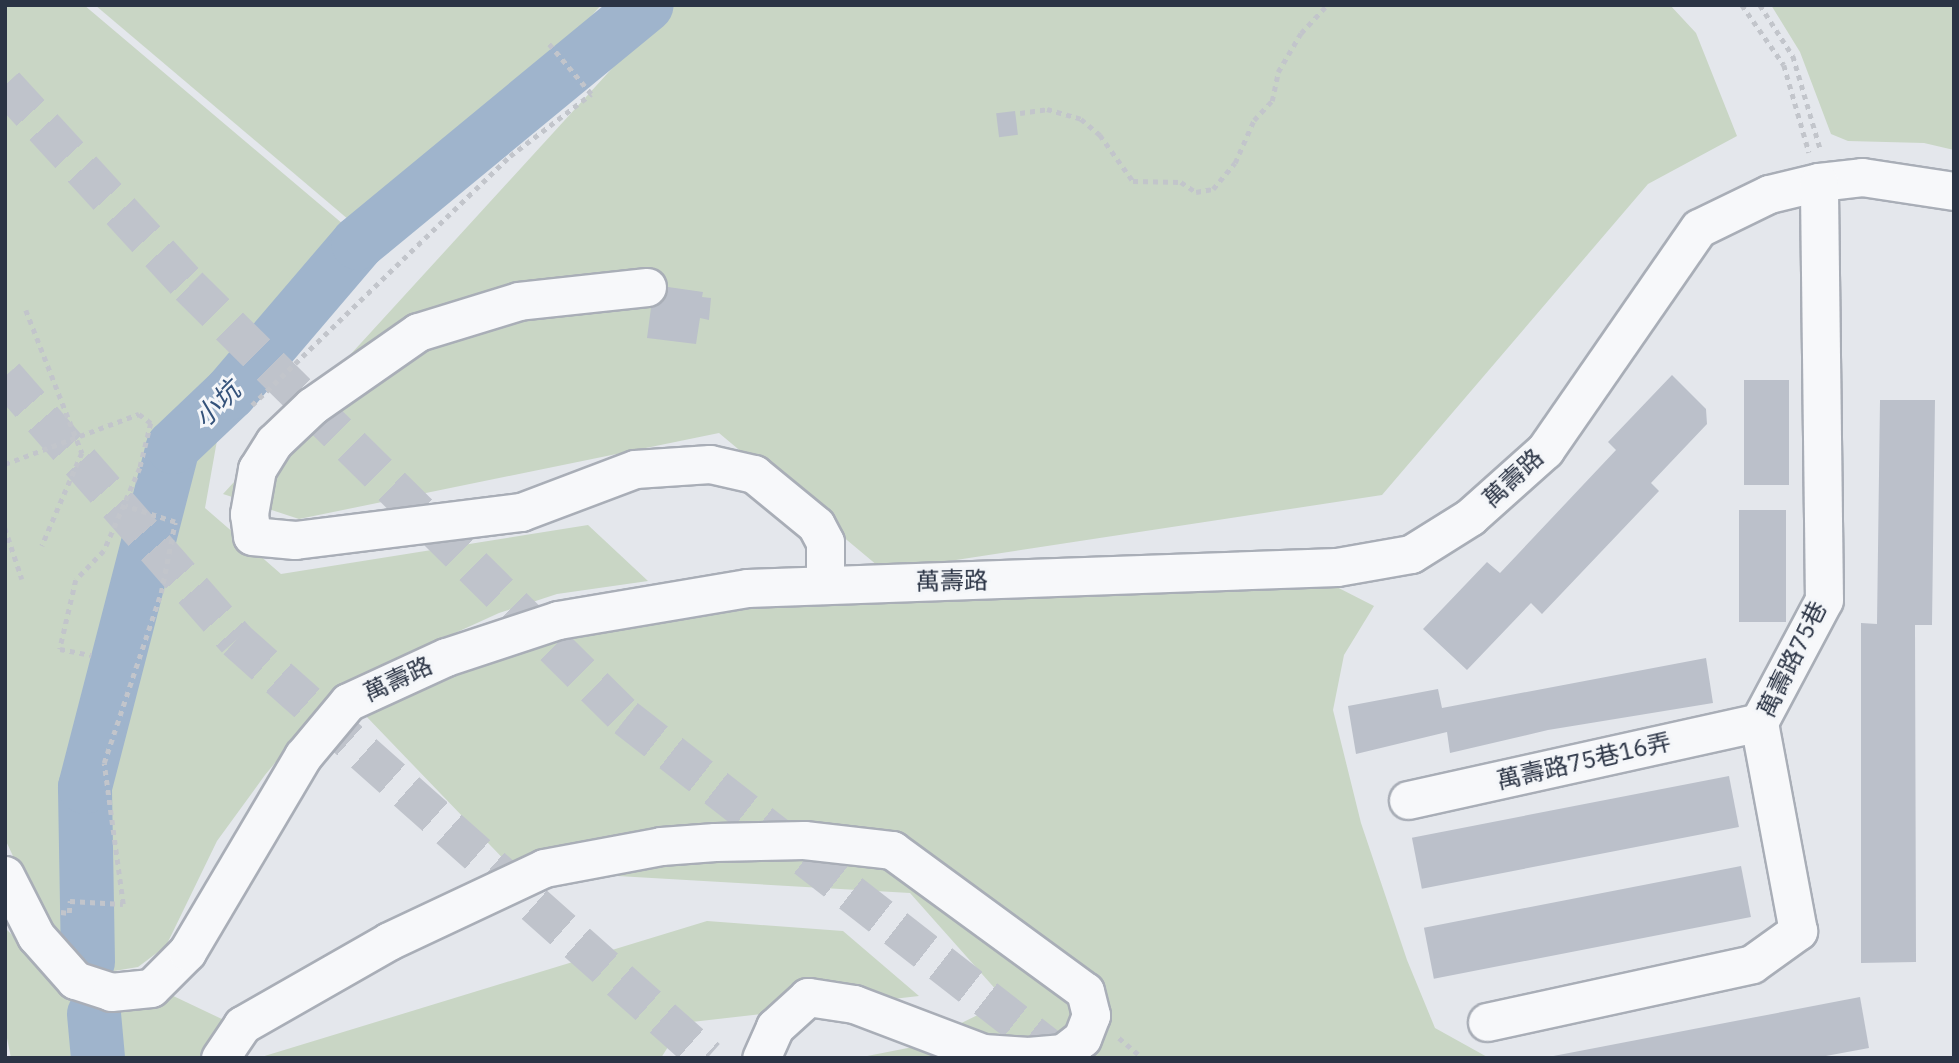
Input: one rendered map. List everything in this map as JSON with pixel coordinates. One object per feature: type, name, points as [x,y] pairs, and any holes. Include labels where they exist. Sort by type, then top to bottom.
[{"type":"street","name":"萬壽路","points":[[7,883],[36,936],[75,980],[111,992],[150,988],[187,952],[303,756],[348,702],[446,657],[558,621],[652,600],[825,583],[1337,567],[1411,554],[1470,517],[1545,450],[1699,228],[1769,194],[1816,163],[1861,177],[1954,191]]},
{"type":"street","name":"萬壽路75巷","points":[[1488,1022],[1752,964],[1798,931],[1759,722],[1824,600],[1816,163]]},
{"type":"street","points":[[647,287],[519,301],[418,332],[312,406],[274,442],[257,469],[248,514],[252,536],[295,540],[521,512],[635,469],[710,464],[754,474],[816,525],[825,542],[825,583]]},
{"type":"street","name":"萬壽路75巷16弄","points":[[1408,800],[1759,722]]},
{"type":"street","points":[[220,1058],[242,1024],[389,941],[544,868],[661,846],[715,842],[804,840],[892,850],[1085,991],[1091,1015],[1082,1038],[1063,1053],[1028,1056],[983,1053],[854,1004],[808,997],[775,1027],[761,1058]]},
{"type":"path","points":[[1020,113],[1047,109],[1081,119],[1100,135],[1133,181],[1181,182],[1196,192],[1213,189],[1235,163],[1254,120],[1272,101],[1278,72],[1301,33],[1327,5]]},
{"type":"path","points":[[1742,5],[1784,65],[1816,163]]},
{"type":"path","points":[[1760,5],[1793,56],[1816,163]]},
{"type":"path","points":[[252,405],[510,156],[592,94],[547,42]]},
{"type":"path","points":[[26,310],[82,453],[43,546]]},
{"type":"path","points":[[5,464],[139,414],[151,422],[125,506],[104,551],[76,580],[60,649],[91,655]]},
{"type":"path","points":[[70,901],[123,904],[124,884],[102,780],[104,763],[146,643],[175,522],[125,506]]},
{"type":"path","points":[[5,527],[22,579]]},
{"type":"green space","points":[[5,5],[84,5],[382,257],[221,418],[205,508],[281,574],[588,525],[648,581],[557,594],[499,613],[365,674],[313,717],[265,775],[217,841],[166,946],[138,967],[114,971],[74,958],[41,916],[5,839]]},
{"type":"green space","points":[[95,5],[601,5],[388,253]]},
{"type":"green space","points":[[670,5],[1670,5],[1696,33],[1737,136],[1648,184],[1382,495],[884,571],[719,433],[299,519],[223,494]]},
{"type":"green space","points":[[1771,5],[1954,5],[1954,150],[1924,143],[1848,141],[1831,134],[1800,52]]},
{"type":"green space","points":[[1323,580],[1374,606],[1344,655],[1333,710],[1361,823],[1407,960],[1435,1028],[1489,1058],[857,1058],[913,1047],[1006,1001],[910,893],[514,870],[364,714],[525,638],[713,605]]},
{"type":"green space","points":[[707,921],[843,931],[919,996],[683,1023],[661,1058],[258,1058]]},
{"type":"green space","points":[[5,928],[82,1003],[123,1005],[167,993],[245,1030],[202,1058],[11,1058],[5,1028]]},
{"type":"building","points":[[1015,111],[1018,135],[999,137],[996,113]]},
{"type":"building","points":[[654,285],[703,292],[702,297],[711,298],[709,320],[700,318],[696,344],[647,338]]},
{"type":"building","points":[[1672,375],[1706,409],[1707,424],[1651,483],[1659,491],[1542,614],[1531,603],[1467,670],[1423,629],[1487,562],[1500,573],[1616,450],[1608,442]]},
{"type":"building","points":[[1744,380],[1789,380],[1789,485],[1744,485]]},
{"type":"building","points":[[1880,400],[1935,400],[1932,625],[1915,625],[1916,962],[1861,963],[1861,623],[1877,624]]},
{"type":"building","points":[[1739,510],[1786,510],[1786,622],[1739,622]]},
{"type":"building","points":[[1706,658],[1713,703],[1548,730],[1450,753],[1447,732],[1356,754],[1348,706],[1438,689],[1442,708]]},
{"type":"building","points":[[1729,776],[1739,827],[1422,889],[1412,838]]},
{"type":"building","points":[[1741,866],[1751,917],[1434,979],[1424,928]]},
{"type":"building","points":[[1860,997],[1869,1048],[1815,1058],[1543,1058]]},
{"type":"waterway","name":"小坑","points":[[88,962],[85,787],[173,447],[230,393],[358,243],[647,5]]},
{"type":"waterway","name":"小坑","points":[[94,1014],[98,1058]]},
{"type":"tunnel","points":[[5,85],[189,286],[626,718],[1062,1058]]},
{"type":"tunnel","points":[[5,376],[236,640],[707,1058]]}]
